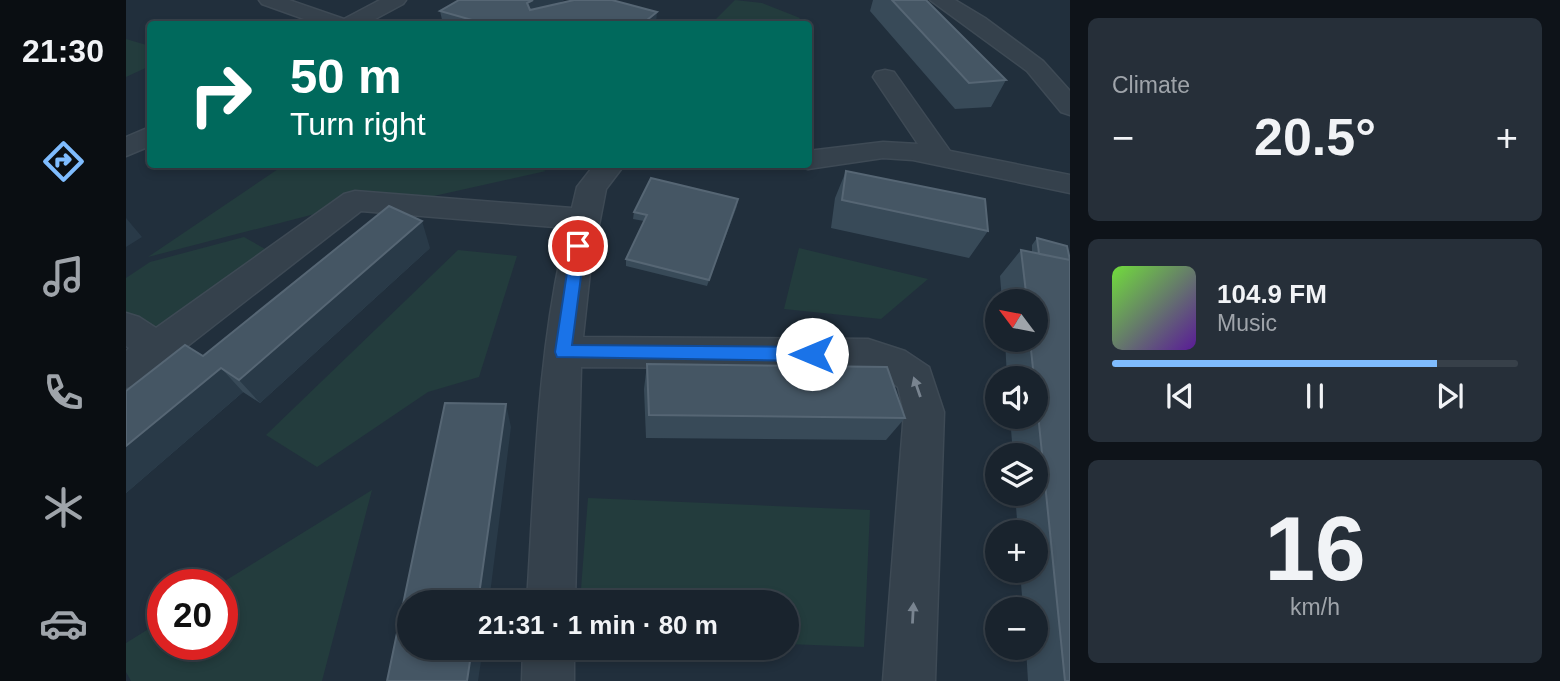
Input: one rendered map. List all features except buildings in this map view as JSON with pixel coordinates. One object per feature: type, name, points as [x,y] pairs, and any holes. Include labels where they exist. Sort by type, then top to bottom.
[{"type":"street","points":[[269,0],[329,21]]},
{"type":"street","points":[[359,20],[396,0]]},
{"type":"street","points":[[940,0],[977,23],[1035,66],[1070,107]]},
{"type":"street","points":[[885,76],[940,157]]},
{"type":"street","points":[[126,148],[147,137]]},
{"type":"street","points":[[812,159],[883,150],[940,157],[1070,184]]},
{"type":"street","points":[[552,590],[563,352],[573,272],[592,187],[608,168]]},
{"type":"street","points":[[126,372],[355,201],[584,219]]},
{"type":"street","points":[[126,327],[157,348]]},
{"type":"street","points":[[563,352],[868,355],[892,362],[915,378],[924,412],[909,681]]},
{"type":"street","points":[[548,681],[549,660]]},
{"type":"green space","points":[[735,0],[762,3],[800,18],[798,21],[714,21]]},
{"type":"green space","points":[[126,39],[147,45],[147,67],[126,77]]},
{"type":"green space","points":[[280,168],[539,168],[546,171],[416,200],[330,210],[148,257]]},
{"type":"green space","points":[[244,237],[274,254],[163,331],[126,318],[126,278],[150,262]]},
{"type":"green space","points":[[799,248],[928,279],[881,319],[784,309]]},
{"type":"green space","points":[[458,250],[517,256],[479,377],[428,392],[317,467],[266,435]]},
{"type":"green space","points":[[372,490],[322,681],[131,681],[126,672],[126,643],[147,630],[147,660],[238,660],[238,573]]},
{"type":"green space","points":[[588,498],[870,510],[864,647],[799,644],[799,590],[581,590]]},
{"type":"route","points":[[578,246],[563,352],[812,354]]}]
